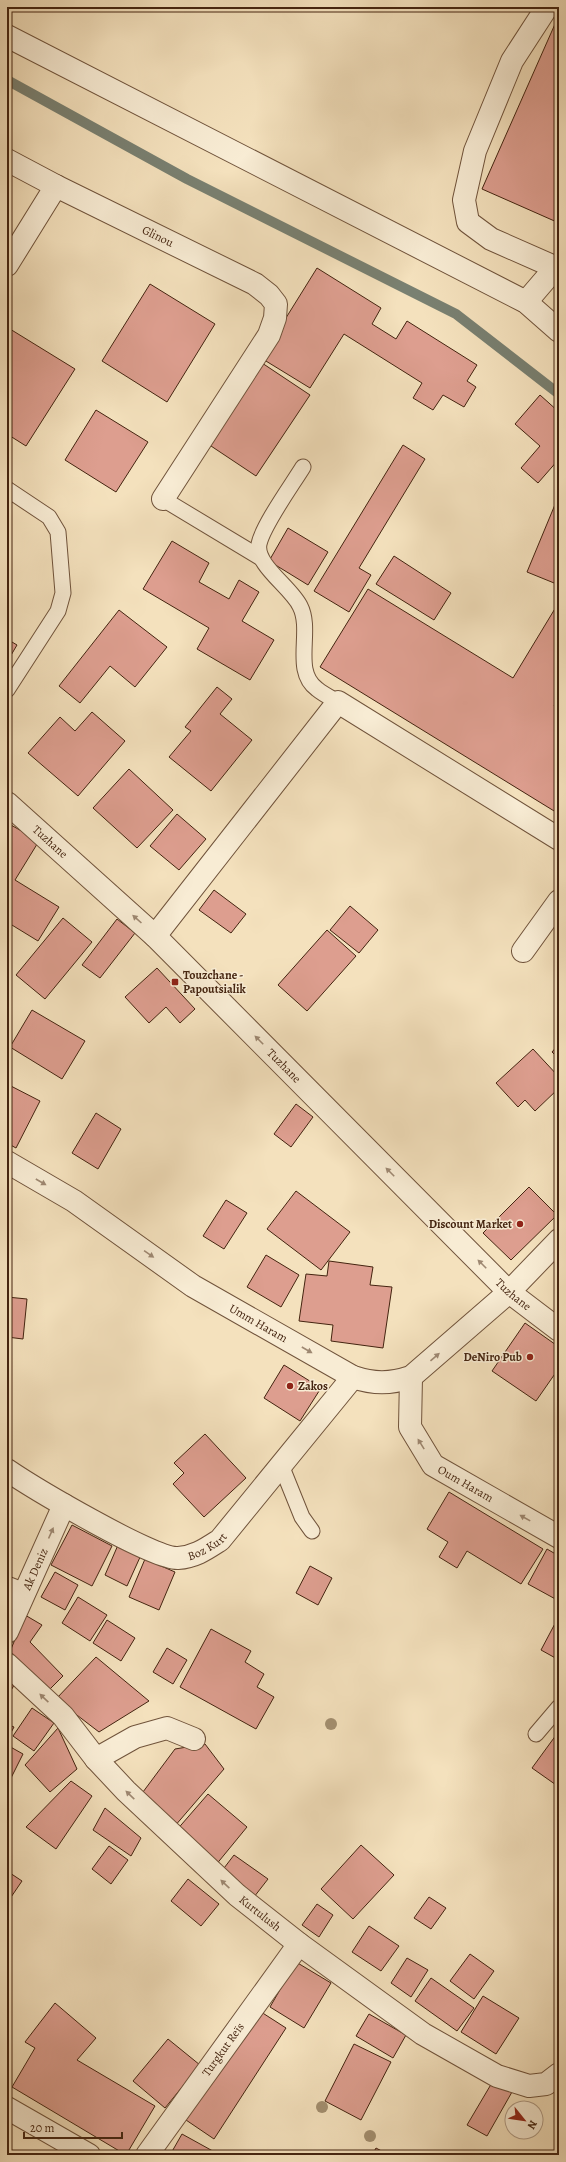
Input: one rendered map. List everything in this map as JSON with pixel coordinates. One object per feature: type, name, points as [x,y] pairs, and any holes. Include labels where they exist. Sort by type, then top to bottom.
[{"type":"street","points":[[526,302],[558,268],[491,239],[473,226],[468,222],[464,200],[475,151],[512,61],[547,7]]},
{"type":"street","points":[[7,36],[526,302],[559,331]]},
{"type":"street","name":"Glinou","points":[[7,160],[56,186],[255,284],[269,295],[276,304],[276,318],[269,335],[163,499]]},
{"type":"street","points":[[7,265],[56,186]]},
{"type":"street","points":[[155,936],[338,702],[559,839]]},
{"type":"street","name":"Tuzhane","points":[[7,803],[155,936],[509,1292],[559,1330]]},
{"type":"street","points":[[522,951],[559,901]]},
{"type":"street","name":"Umm Haram","points":[[7,1162],[74,1201],[194,1286],[353,1376],[370,1383],[394,1383],[411,1377],[509,1292],[559,1240]]},
{"type":"street","name":"Boz Kurt","points":[[7,1470],[64,1505],[159,1554],[177,1558],[197,1555],[220,1540],[353,1376]]},
{"type":"street","name":"Oum Haram","points":[[411,1377],[410,1427],[433,1465],[559,1537]]},
{"type":"street","name":"Ak Deniz","points":[[7,1632],[16,1588],[64,1505]]},
{"type":"street","name":"Kurtulush","points":[[7,1664],[63,1716],[96,1759],[126,1791],[237,1895],[299,1944],[423,2034],[497,2076],[529,2086],[546,2084],[559,2074]]},
{"type":"street","points":[[96,1759],[134,1737],[168,1728],[194,1739]]},
{"type":"street","name":"Turgkut Reïs","points":[[147,2155],[299,1944]]},
{"type":"street","points":[[7,2108],[89,2155]]},
{"type":"lane","points":[[261,558],[259,545],[264,531],[303,467]]},
{"type":"lane","points":[[7,489],[49,517],[58,532],[63,593],[58,611],[7,690]]},
{"type":"lane","points":[[163,499],[261,558],[300,605],[306,620],[303,665],[307,676],[315,689],[338,702]]},
{"type":"lane","points":[[281,1465],[302,1516],[312,1531]]},
{"type":"lane","points":[[536,1734],[559,1707]]},
{"type":"building","points":[[559,15],[559,223],[482,189]]},
{"type":"building","points":[[317,268],[381,308],[372,324],[396,339],[407,321],[477,365],[467,381],[476,387],[464,407],[443,395],[433,410],[413,398],[422,383],[344,334],[310,388],[261,358]]},
{"type":"building","points":[[150,284],[215,324],[167,402],[102,361]]},
{"type":"building","points":[[10,329],[75,369],[26,446],[7,434],[7,333]]},
{"type":"building","points":[[259,361],[310,395],[256,476],[205,442]]},
{"type":"building","points":[[540,395],[559,412],[559,459],[538,483],[521,468],[540,446],[515,424]]},
{"type":"building","points":[[96,410],[148,442],[116,492],[65,460]]},
{"type":"building","points":[[403,445],[425,459],[359,568],[371,575],[349,612],[314,591]]},
{"type":"building","points":[[559,495],[559,585],[527,572]]},
{"type":"building","points":[[288,528],[328,552],[308,585],[269,561]]},
{"type":"building","points":[[172,541],[209,563],[199,582],[229,599],[239,580],[259,592],[242,621],[274,640],[250,680],[197,649],[209,628],[143,589]]},
{"type":"building","points":[[394,556],[451,593],[434,620],[376,584]]},
{"type":"building","points":[[368,589],[513,678],[559,602],[559,698],[554,706],[559,709],[559,772],[556,777],[559,779],[559,814],[320,667]]},
{"type":"building","points":[[119,610],[167,647],[135,687],[110,666],[80,703],[59,686]]},
{"type":"building","points":[[7,639],[17,645],[7,662]]},
{"type":"building","points":[[217,687],[232,699],[220,714],[252,740],[211,791],[169,757],[191,731],[185,727]]},
{"type":"building","points":[[92,712],[125,741],[78,796],[28,753],[60,717],[75,731]]},
{"type":"building","points":[[129,769],[173,810],[137,848],[93,808]]},
{"type":"building","points":[[177,814],[206,839],[179,870],[150,846]]},
{"type":"building","points":[[11,825],[39,841],[15,880],[59,907],[38,941],[7,922],[7,832]]},
{"type":"building","points":[[214,890],[246,914],[231,933],[199,910]]},
{"type":"building","points":[[350,906],[378,930],[359,953],[330,930]]},
{"type":"building","points":[[63,918],[92,942],[45,999],[16,975]]},
{"type":"building","points":[[117,919],[135,933],[100,978],[82,965]]},
{"type":"building","points":[[327,930],[356,956],[307,1011],[278,985]]},
{"type":"building","points":[[157,968],[195,1009],[180,1023],[166,1007],[149,1023],[125,997]]},
{"type":"building","points":[[32,1010],[85,1041],[62,1079],[10,1047]]},
{"type":"building","points":[[559,1044],[559,1059],[552,1052]]},
{"type":"building","points":[[533,1049],[559,1077],[559,1088],[535,1111],[525,1100],[518,1107],[496,1083]]},
{"type":"building","points":[[7,1084],[40,1101],[16,1148],[7,1143]]},
{"type":"building","points":[[296,1104],[313,1117],[291,1147],[274,1134]]},
{"type":"building","points":[[96,1113],[121,1129],[98,1169],[72,1153]]},
{"type":"building","name":"Discount Market","points":[[529,1187],[557,1215],[511,1260],[483,1233]]},
{"type":"building","points":[[296,1191],[350,1232],[321,1270],[267,1229]]},
{"type":"building","points":[[226,1200],[247,1213],[224,1249],[203,1236]]},
{"type":"building","points":[[266,1255],[299,1275],[281,1307],[247,1287]]},
{"type":"building","points":[[329,1261],[373,1267],[370,1285],[392,1287],[383,1348],[331,1341],[333,1325],[299,1321],[306,1274],[327,1276]]},
{"type":"building","points":[[7,1297],[27,1299],[23,1339],[7,1337]]},
{"type":"building","name":"DeNiro Pub","points":[[525,1323],[559,1347],[559,1368],[536,1401],[492,1371]]},
{"type":"building","points":[[284,1365],[321,1388],[300,1421],[264,1398]]},
{"type":"building","points":[[205,1434],[246,1478],[204,1517],[173,1484],[184,1473],[174,1463]]},
{"type":"building","points":[[449,1492],[543,1549],[521,1584],[467,1551],[457,1568],[439,1557],[448,1542],[427,1529]]},
{"type":"building","points":[[72,1525],[112,1546],[92,1586],[51,1565]]},
{"type":"building","points":[[118,1545],[141,1555],[127,1586],[105,1575]]},
{"type":"building","points":[[547,1549],[559,1556],[559,1601],[528,1584]]},
{"type":"building","points":[[145,1559],[175,1572],[159,1610],[129,1597]]},
{"type":"building","points":[[310,1566],[332,1578],[318,1605],[296,1593]]},
{"type":"building","points":[[55,1572],[78,1585],[65,1610],[41,1597]]},
{"type":"building","points":[[78,1597],[107,1615],[90,1641],[62,1623]]},
{"type":"building","points":[[25,1615],[42,1625],[30,1642],[63,1676],[47,1692],[9,1654]]},
{"type":"building","points":[[559,1616],[559,1660],[541,1650]]},
{"type":"building","points":[[107,1620],[135,1638],[121,1661],[93,1643]]},
{"type":"building","points":[[211,1629],[251,1651],[245,1662],[264,1674],[257,1687],[274,1697],[256,1729],[180,1687]]},
{"type":"building","points":[[167,1648],[187,1660],[173,1684],[153,1672]]},
{"type":"building","points":[[96,1657],[149,1701],[99,1732],[56,1699]]},
{"type":"building","points":[[7,1676],[16,1682],[7,1697]]},
{"type":"building","points":[[32,1708],[54,1723],[34,1751],[13,1736]]},
{"type":"building","points":[[7,1724],[14,1727],[7,1740]]},
{"type":"building","points":[[58,1728],[77,1769],[50,1792],[25,1765]]},
{"type":"building","points":[[559,1731],[559,1787],[532,1768]]},
{"type":"building","points":[[205,1744],[224,1769],[174,1827],[140,1796],[175,1749]]},
{"type":"building","points":[[7,1745],[23,1754],[11,1778],[7,1776]]},
{"type":"building","points":[[71,1781],[92,1796],[56,1849],[26,1827]]},
{"type":"building","points":[[208,1794],[247,1827],[215,1866],[175,1832]]},
{"type":"building","points":[[105,1808],[141,1838],[131,1856],[93,1830]]},
{"type":"building","points":[[361,1845],[394,1875],[353,1919],[321,1889]]},
{"type":"building","points":[[109,1846],[128,1860],[111,1884],[92,1869]]},
{"type":"building","points":[[234,1855],[268,1879],[254,1897],[221,1872]]},
{"type":"building","points":[[7,1871],[22,1881],[7,1903]]},
{"type":"building","points":[[188,1879],[219,1904],[201,1926],[171,1901]]},
{"type":"building","points":[[429,1897],[446,1908],[431,1929],[414,1918]]},
{"type":"building","points":[[317,1904],[333,1915],[319,1937],[302,1925]]},
{"type":"building","points":[[369,1926],[399,1946],[381,1971],[352,1952]]},
{"type":"building","points":[[470,1954],[494,1971],[474,1999],[450,1981]]},
{"type":"building","points":[[407,1958],[428,1970],[411,1997],[391,1983]]},
{"type":"building","points":[[296,1962],[331,1983],[304,2028],[270,2007]]},
{"type":"building","points":[[431,1978],[474,2008],[457,2031],[415,2001]]},
{"type":"building","points":[[483,1996],[519,2018],[496,2054],[461,2032]]},
{"type":"building","points":[[55,2003],[96,2038],[77,2060],[155,2106],[126,2155],[12,2087],[35,2048],[25,2042]]},
{"type":"building","points":[[258,2010],[286,2028],[214,2139],[186,2120]]},
{"type":"building","points":[[369,2014],[406,2035],[393,2058],[356,2036]]},
{"type":"building","points":[[168,2039],[200,2065],[165,2108],[133,2081]]},
{"type":"building","points":[[354,2044],[391,2062],[361,2120],[325,2101]]},
{"type":"building","points":[[493,2081],[512,2092],[507,2100],[504,2100],[504,2106],[487,2136],[467,2125]]},
{"type":"building","points":[[182,2134],[220,2155],[170,2155]]},
{"type":"building","points":[[376,2148],[389,2155],[372,2155]]},
{"type":"waterway","points":[[7,80],[187,179],[456,314],[559,394]]},
{"type":"place","name":"Touzchane - Papoutsialik","points":[[175,982]]},
{"type":"place","name":"Discount Market","points":[[520,1224]]},
{"type":"place","name":"DeNiro Pub","points":[[530,1357]]},
{"type":"place","name":"Zakos","points":[[290,1386]]}]
